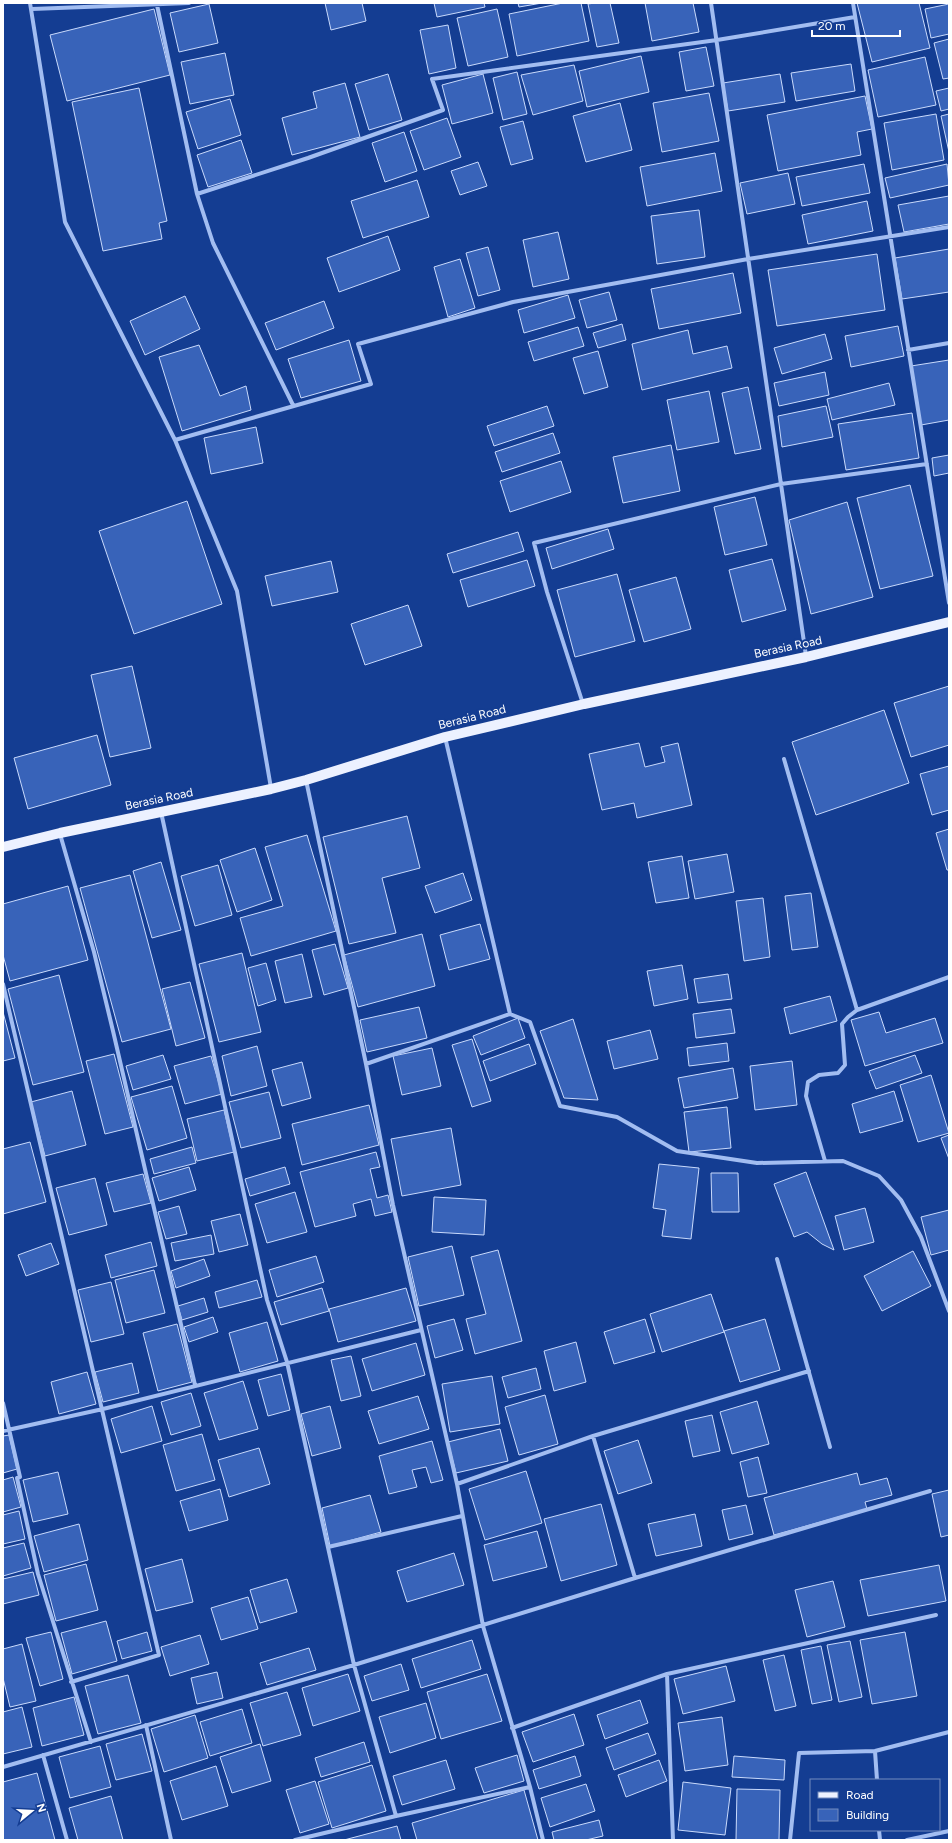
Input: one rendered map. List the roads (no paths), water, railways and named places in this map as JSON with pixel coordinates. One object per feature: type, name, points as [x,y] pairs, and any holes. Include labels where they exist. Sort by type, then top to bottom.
[{"type":"main road","name":"Berasia Road","points":[[3,847],[60,833],[272,789],[445,737],[584,704],[806,658],[949,622]]},
{"type":"street","points":[[30,3],[65,222],[175,440],[237,591],[272,789]]},
{"type":"street","points":[[32,9],[189,3]]},
{"type":"street","points":[[711,3],[806,658]]},
{"type":"street","points":[[853,3],[949,603]]},
{"type":"street","points":[[157,5],[197,194],[213,243],[293,405]]},
{"type":"street","points":[[197,194],[308,158],[442,110],[432,79],[717,40],[855,17]]},
{"type":"street","points":[[175,440],[293,405],[371,384],[358,344],[514,302],[748,259],[949,227]]},
{"type":"street","points":[[908,350],[949,343]]},
{"type":"street","points":[[584,704],[547,592],[534,543],[781,484],[927,464]]},
{"type":"street","points":[[445,737],[510,1014]]},
{"type":"street","points":[[784,760],[857,1010]]},
{"type":"street","points":[[306,780],[366,1064],[392,1198],[457,1484],[483,1626],[530,1787],[543,1840]]},
{"type":"street","points":[[161,812],[267,1300],[287,1362],[354,1665],[396,1816]]},
{"type":"street","points":[[60,833],[94,952],[112,1024],[194,1385]]},
{"type":"street","points":[[825,1161],[806,1096],[808,1082],[819,1076],[838,1073],[845,1065],[842,1024],[857,1010],[949,977]]},
{"type":"street","points":[[3,984],[159,1655],[71,1682]]},
{"type":"street","points":[[366,1064],[510,1014],[530,1022],[560,1106],[617,1117],[677,1151],[757,1163],[842,1161],[879,1176],[901,1200],[921,1237],[949,1311]]},
{"type":"street","points":[[777,1259],[830,1447]]},
{"type":"street","points":[[3,1432],[421,1330]]},
{"type":"street","points":[[457,1484],[593,1436],[809,1371]]},
{"type":"street","points":[[3,1403],[20,1478],[17,1478],[38,1574],[71,1682],[92,1742]]},
{"type":"street","points":[[593,1436],[635,1578]]},
{"type":"street","points":[[3,1767],[354,1665],[635,1578],[930,1491]]},
{"type":"street","points":[[328,1548],[462,1516]]},
{"type":"street","points":[[512,1728],[667,1674],[936,1615]]},
{"type":"street","points":[[667,1674],[673,1840]]},
{"type":"street","points":[[146,1725],[171,1840]]},
{"type":"street","points":[[790,1840],[799,1753],[875,1751],[949,1732]]},
{"type":"street","points":[[875,1751],[877,1779]]},
{"type":"street","points":[[43,1755],[67,1840]]},
{"type":"street","points":[[295,1840],[530,1787]]},
{"type":"street","points":[[907,1840],[949,1831]]}]
